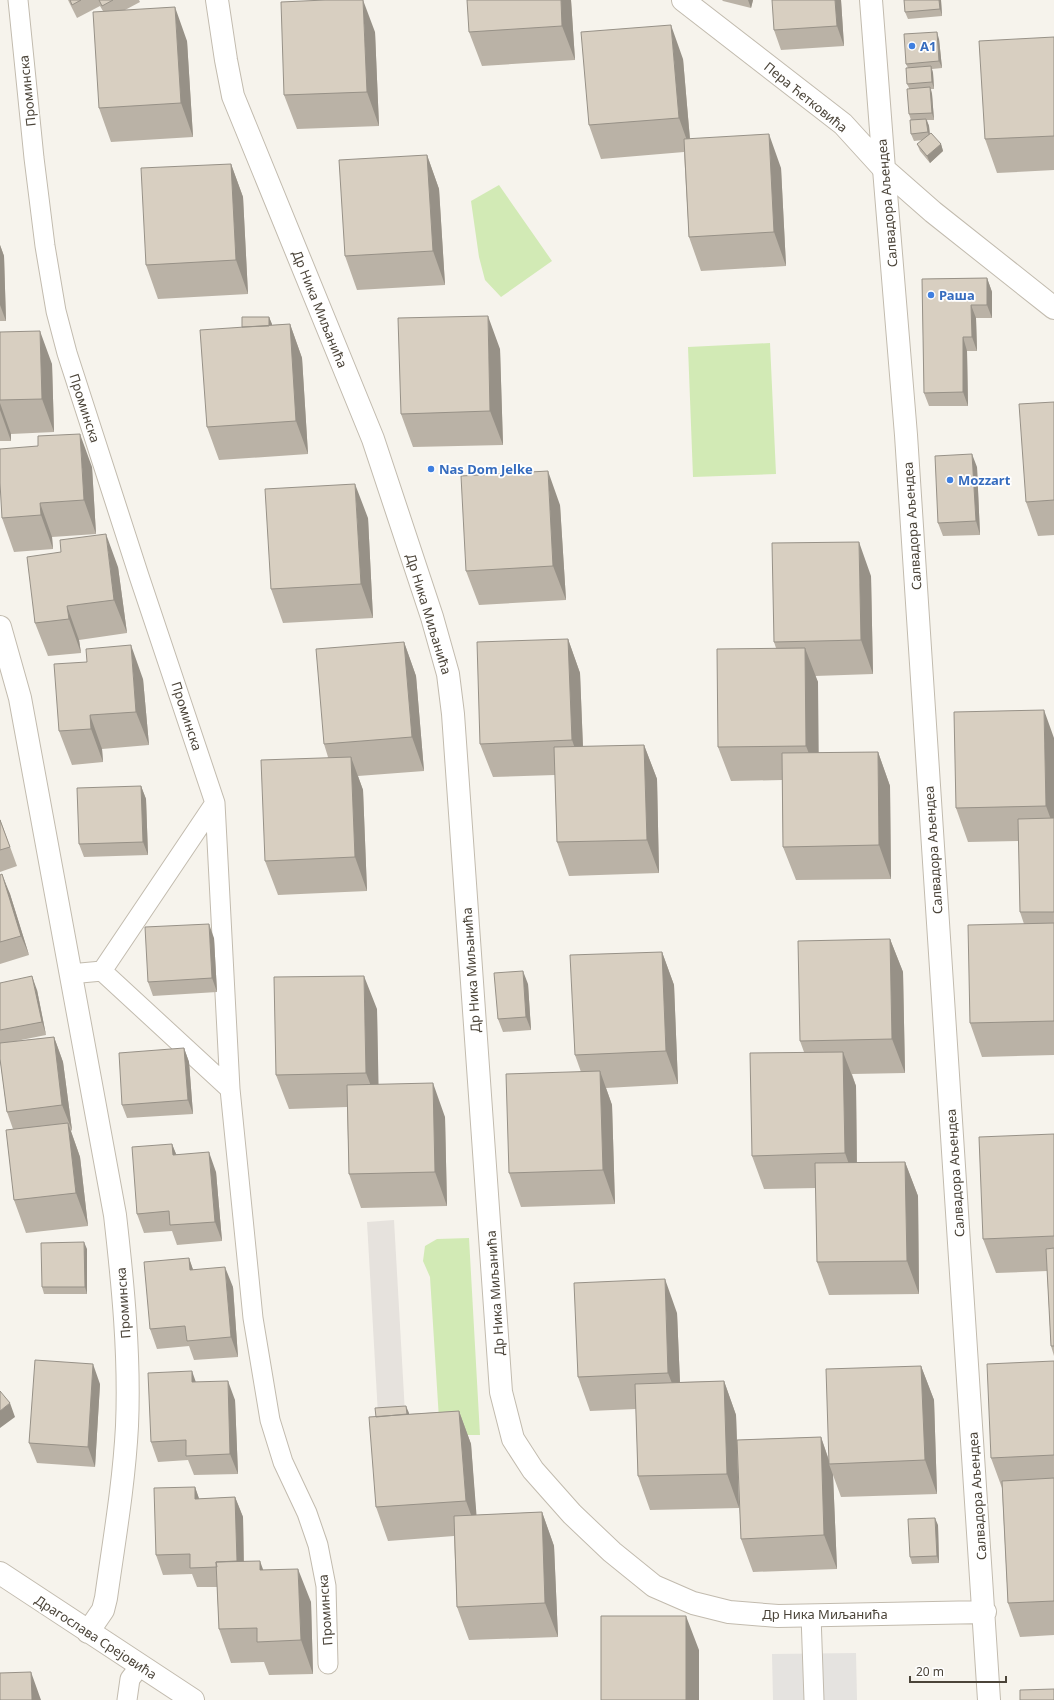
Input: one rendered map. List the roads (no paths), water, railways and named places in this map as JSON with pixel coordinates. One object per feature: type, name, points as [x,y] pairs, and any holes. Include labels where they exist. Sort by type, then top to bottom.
[{"type":"street","name":"Др Ника Миљанића","points":[[217,0],[233,96],[373,440],[432,617],[448,674],[454,730],[502,1392],[513,1438],[533,1470],[572,1514],[612,1552],[654,1586],[692,1603],[729,1612],[778,1616],[985,1612]]},
{"type":"street","name":"Пера Ћетковића","points":[[683,0],[843,124],[884,170],[933,212],[1054,308]]},
{"type":"street","name":"Салвадора Аљендеа","points":[[870,0],[906,435],[985,1612],[989,1700]]},
{"type":"street","name":"Проминска","points":[[0,627],[20,698],[115,1215],[122,1286],[127,1370],[127,1427],[121,1489],[111,1565],[103,1610],[88,1632]]},
{"type":"street","name":"Драгослава Срејовића","points":[[0,1573],[193,1700]]},
{"type":"lane","name":"Проминска","points":[[18,0],[34,166],[56,311],[67,353],[139,576],[215,803],[230,1089],[253,1318],[270,1420],[283,1462],[307,1513],[318,1545],[326,1586],[328,1664]]},
{"type":"lane","points":[[102,971],[215,803]]},
{"type":"lane","points":[[70,974],[102,971],[230,1089]]},
{"type":"lane","points":[[811,1615],[814,1700]]},
{"type":"lane","points":[[127,1700],[130,1679],[140,1666]]},
{"type":"place","name":"A1","points":[[912,46]]},
{"type":"place","name":"Раша","points":[[931,295]]},
{"type":"place","name":"Nas Dom Jelke","points":[[431,469]]},
{"type":"place","name":"Mozzart","points":[[950,480]]}]
